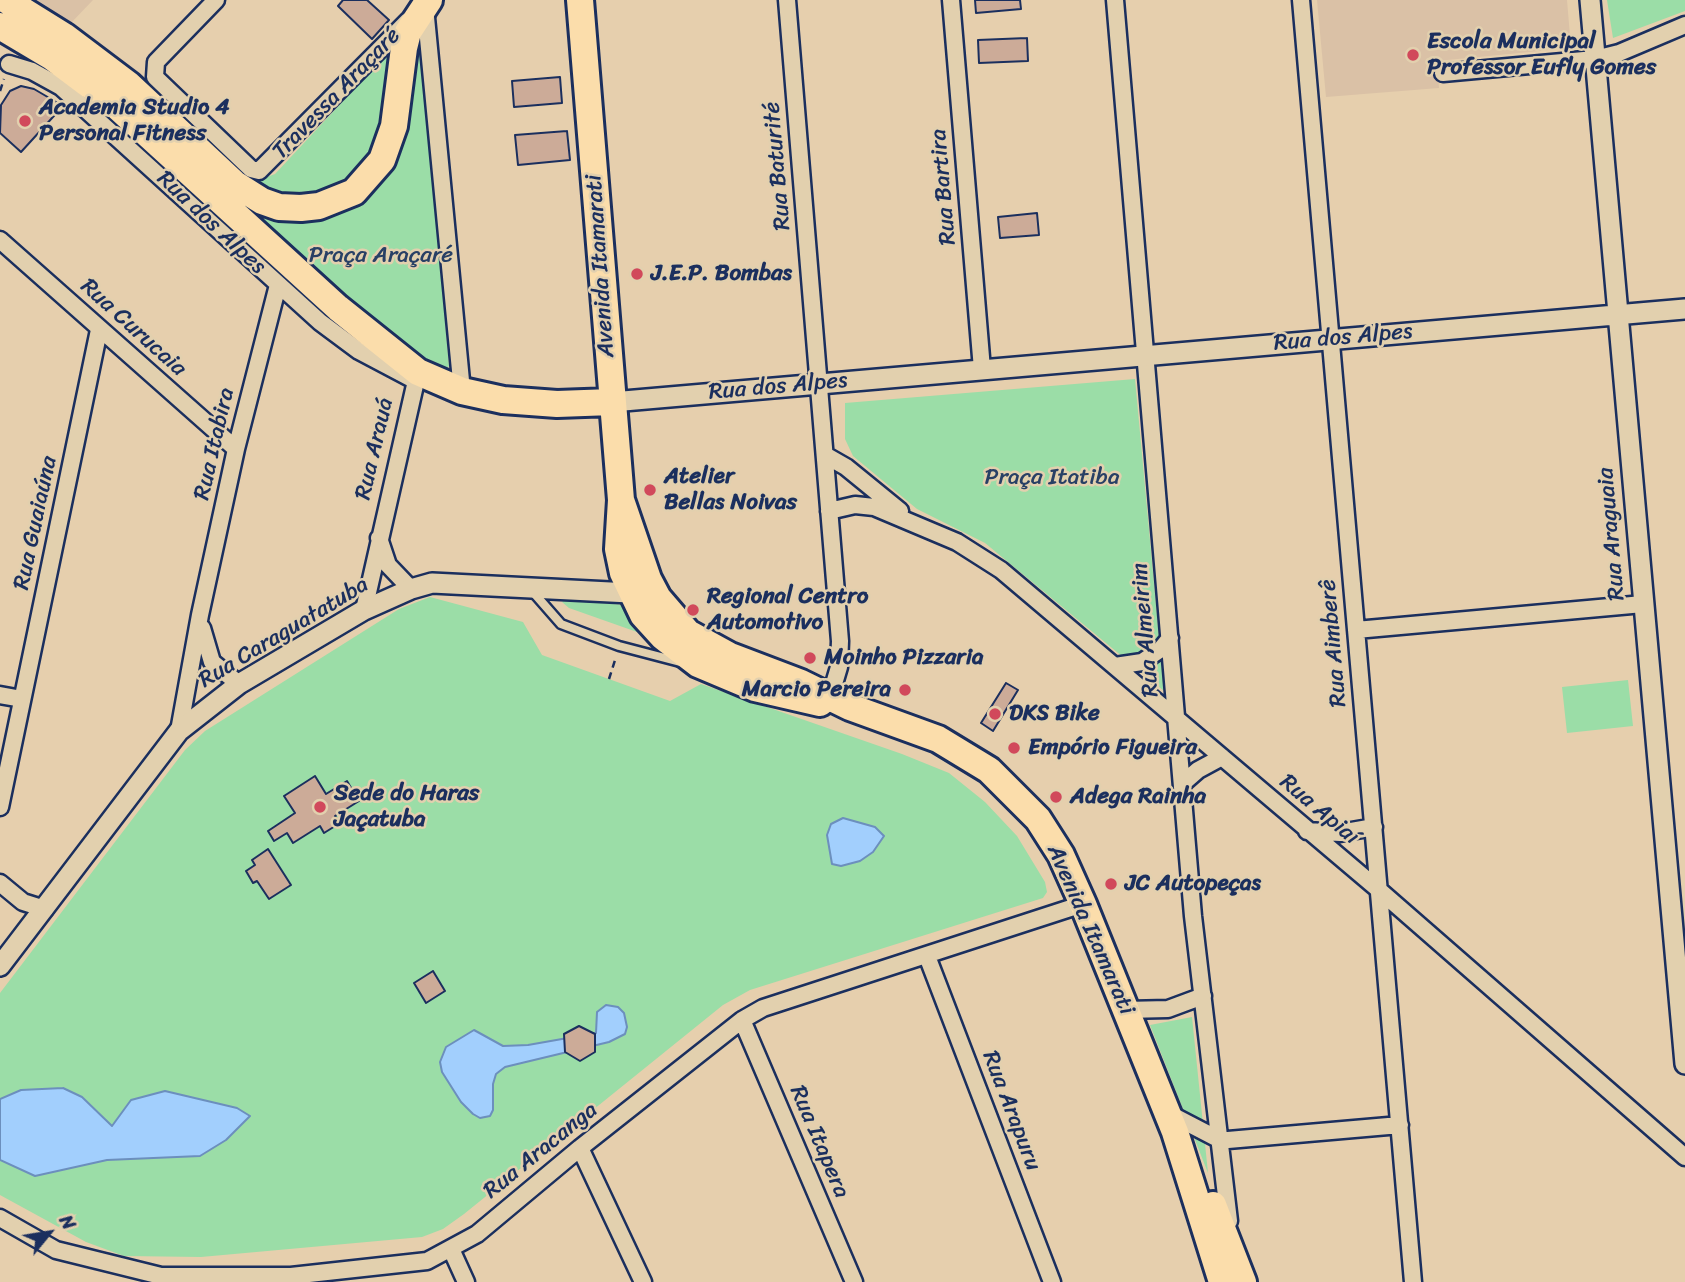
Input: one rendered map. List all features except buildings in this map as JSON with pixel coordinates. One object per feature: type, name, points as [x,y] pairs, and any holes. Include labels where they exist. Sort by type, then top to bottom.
[{"type":"main road","points":[[6,0],[64,36],[129,85],[242,189],[279,207],[300,208],[319,206],[354,192],[382,160],[394,126],[404,48],[426,2]]},
{"type":"main road","name":"Avenida Itamarati","points":[[572,0],[583,32]]},
{"type":"main road","name":"Avenida Itamarati","points":[[580,0],[621,500],[618,549],[630,593],[643,615],[663,637],[698,664],[755,688],[795,700],[836,703]]},
{"type":"main road","name":"Rua dos Alpes","points":[[0,26],[52,57],[112,102],[416,376],[462,391],[524,403],[612,402]]},
{"type":"main road","name":"Avenida Itamarati","points":[[621,500],[648,579],[658,598],[688,633],[730,656],[836,703],[938,739],[989,770],[1038,819],[1061,855],[1083,904],[1171,1123],[1222,1282]]},
{"type":"main road","points":[[630,593],[645,597],[669,622],[688,633]]},
{"type":"main road","name":"Avenida Itamarati","points":[[1171,1123],[1208,1192],[1235,1255],[1243,1282]]},
{"type":"street","name":"Travessa Araçaré","points":[[216,0],[156,62],[154,72],[158,81],[251,169],[259,171],[426,2]]},
{"type":"street","name":"Rua Baturité","points":[[786,0],[840,641],[836,703]]},
{"type":"street","name":"Rua Bartira","points":[[951,0],[982,369]]},
{"type":"street","name":"Rua Almeirim","points":[[1115,0],[1182,784],[1218,1139],[1235,1255]]},
{"type":"street","name":"Rua Aimberê","points":[[1301,0],[1328,339],[1413,1282]]},
{"type":"street","name":"Rua Araguaia","points":[[1590,0],[1643,604],[1679,941],[1685,1064]]},
{"type":"street","points":[[426,2],[462,391]]},
{"type":"street","points":[[1443,74],[1595,59],[1619,53],[1685,25]]},
{"type":"street","name":"Rua dos Alpes","points":[[9,64],[45,77],[90,111],[278,285],[340,338],[416,376]]},
{"type":"street","name":"Rua Curucaia","points":[[0,240],[236,449]]},
{"type":"street","name":"Rua Itabira","points":[[178,731],[236,449],[278,285]]},
{"type":"street","name":"Rua dos Alpes","points":[[612,402],[1685,309]]},
{"type":"street","name":"Rua Guaiaúna","points":[[0,807],[99,330]]},
{"type":"street","name":"Rua Arauá","points":[[363,610],[416,376]]},
{"type":"street","name":"Rua Apiaí","points":[[825,455],[846,467],[910,519]]},
{"type":"street","name":"Rua Apiaí","points":[[829,511],[863,505],[910,519],[957,542],[1001,570],[1379,890],[1685,1157]]},
{"type":"street","name":"Rua Arauá","points":[[379,536],[388,565],[411,589]]},
{"type":"street","name":"Rua Caraguatatuba","points":[[0,965],[178,731],[239,684],[363,610],[432,583],[455,582],[630,593]]},
{"type":"street","points":[[1356,630],[1643,604]]},
{"type":"street","name":"Rua Itabira","points":[[200,615],[205,648],[212,662],[239,684]]},
{"type":"street","points":[[1115,666],[1142,662],[1170,638]]},
{"type":"street","points":[[0,695],[22,699]]},
{"type":"street","points":[[1182,784],[1198,770],[1222,757]]},
{"type":"street","points":[[1307,831],[1340,833],[1374,827]]},
{"type":"street","points":[[0,883],[23,902],[45,909]]},
{"type":"street","name":"Rua Aracanga","points":[[0,1217],[56,1250],[121,1275],[292,1279],[398,1267],[427,1261],[477,1234],[580,1148],[742,1020],[763,1008],[1083,904]]},
{"type":"street","name":"Rua Arapuru","points":[[927,956],[1052,1282]]},
{"type":"street","points":[[1125,1010],[1168,1009],[1203,996]]},
{"type":"street","name":"Rua Itapera","points":[[742,1020],[854,1282]]},
{"type":"street","points":[[1171,1123],[1218,1139],[1400,1125]]},
{"type":"street","points":[[580,1148],[643,1282]]},
{"type":"street","points":[[451,1249],[466,1282]]},
{"type":"lane","points":[[529,586],[561,624],[676,663],[698,664]]},
{"type":"shaded area","points":[[23,0],[93,0],[70,24]]},
{"type":"shaded area","name":"Escola Municipal Professor Eufly Gomes","points":[[1317,0],[1567,0],[1571,48],[1437,61],[1439,88],[1326,97]]},
{"type":"green space","points":[[1607,0],[1685,0],[1685,11],[1613,38]]},
{"type":"green space","name":"Praça Araçaré","points":[[417,46],[421,49],[449,366],[446,369],[425,361],[388,340],[231,194],[353,204]]},
{"type":"green space","name":"Praça Araçaré","points":[[387,54],[391,54],[378,149],[349,183],[302,199],[261,190],[241,172],[259,180],[275,174]]},
{"type":"green space","name":"Praça Itatiba","points":[[1135,379],[1164,691],[985,543],[917,509],[853,456],[845,439],[845,403]]},
{"type":"green space","points":[[430,597],[523,622],[542,655],[670,701],[701,684],[949,773],[985,802],[1017,836],[1045,882],[1047,892],[1043,898],[750,990],[723,1005],[464,1214],[443,1229],[422,1237],[201,1257],[124,1256],[86,1242],[0,1195],[0,993],[185,750],[205,731],[399,609]]},
{"type":"green space","points":[[562,602],[626,605],[654,638],[569,608]]},
{"type":"green space","points":[[1628,680],[1633,726],[1567,733],[1562,687]]},
{"type":"green space","points":[[1192,1017],[1208,1173],[1150,1025]]},
{"type":"water","points":[[843,818],[875,827],[884,836],[873,852],[860,861],[841,866],[832,864],[827,835],[831,824]]},
{"type":"water","points":[[606,1005],[618,1007],[624,1013],[627,1027],[625,1034],[609,1042],[505,1067],[496,1074],[493,1084],[493,1110],[490,1116],[480,1118],[473,1114],[461,1102],[442,1072],[440,1062],[446,1047],[474,1030],[503,1046],[528,1045],[596,1033],[597,1012]]},
{"type":"water","points":[[63,1088],[82,1097],[112,1126],[131,1100],[165,1091],[237,1108],[250,1116],[226,1140],[200,1156],[107,1160],[35,1176],[0,1160],[0,1099],[21,1090]]},
{"type":"place","name":"Escola Municipal Professor Eufly Gomes","points":[[1413,55]]},
{"type":"place","name":"Academia Studio 4 Personal Fitness","points":[[25,121]]},
{"type":"place","name":"J.E.P. Bombas","points":[[637,274]]},
{"type":"place","name":"Atelier Bellas Noivas","points":[[650,490]]},
{"type":"place","name":"Regional Centro Automotivo","points":[[693,610]]},
{"type":"place","name":"Moinho Pizzaria","points":[[810,658]]},
{"type":"place","name":"Marcio Pereira","points":[[905,690]]},
{"type":"place","name":"DKS Bike","points":[[995,714]]},
{"type":"place","name":"Empório Figueira","points":[[1014,748]]},
{"type":"place","name":"Adega Rainha","points":[[1056,797]]},
{"type":"place","name":"Sede do Haras Jaçatuba","points":[[320,807]]},
{"type":"place","name":"JC Autopeças","points":[[1111,884]]}]
